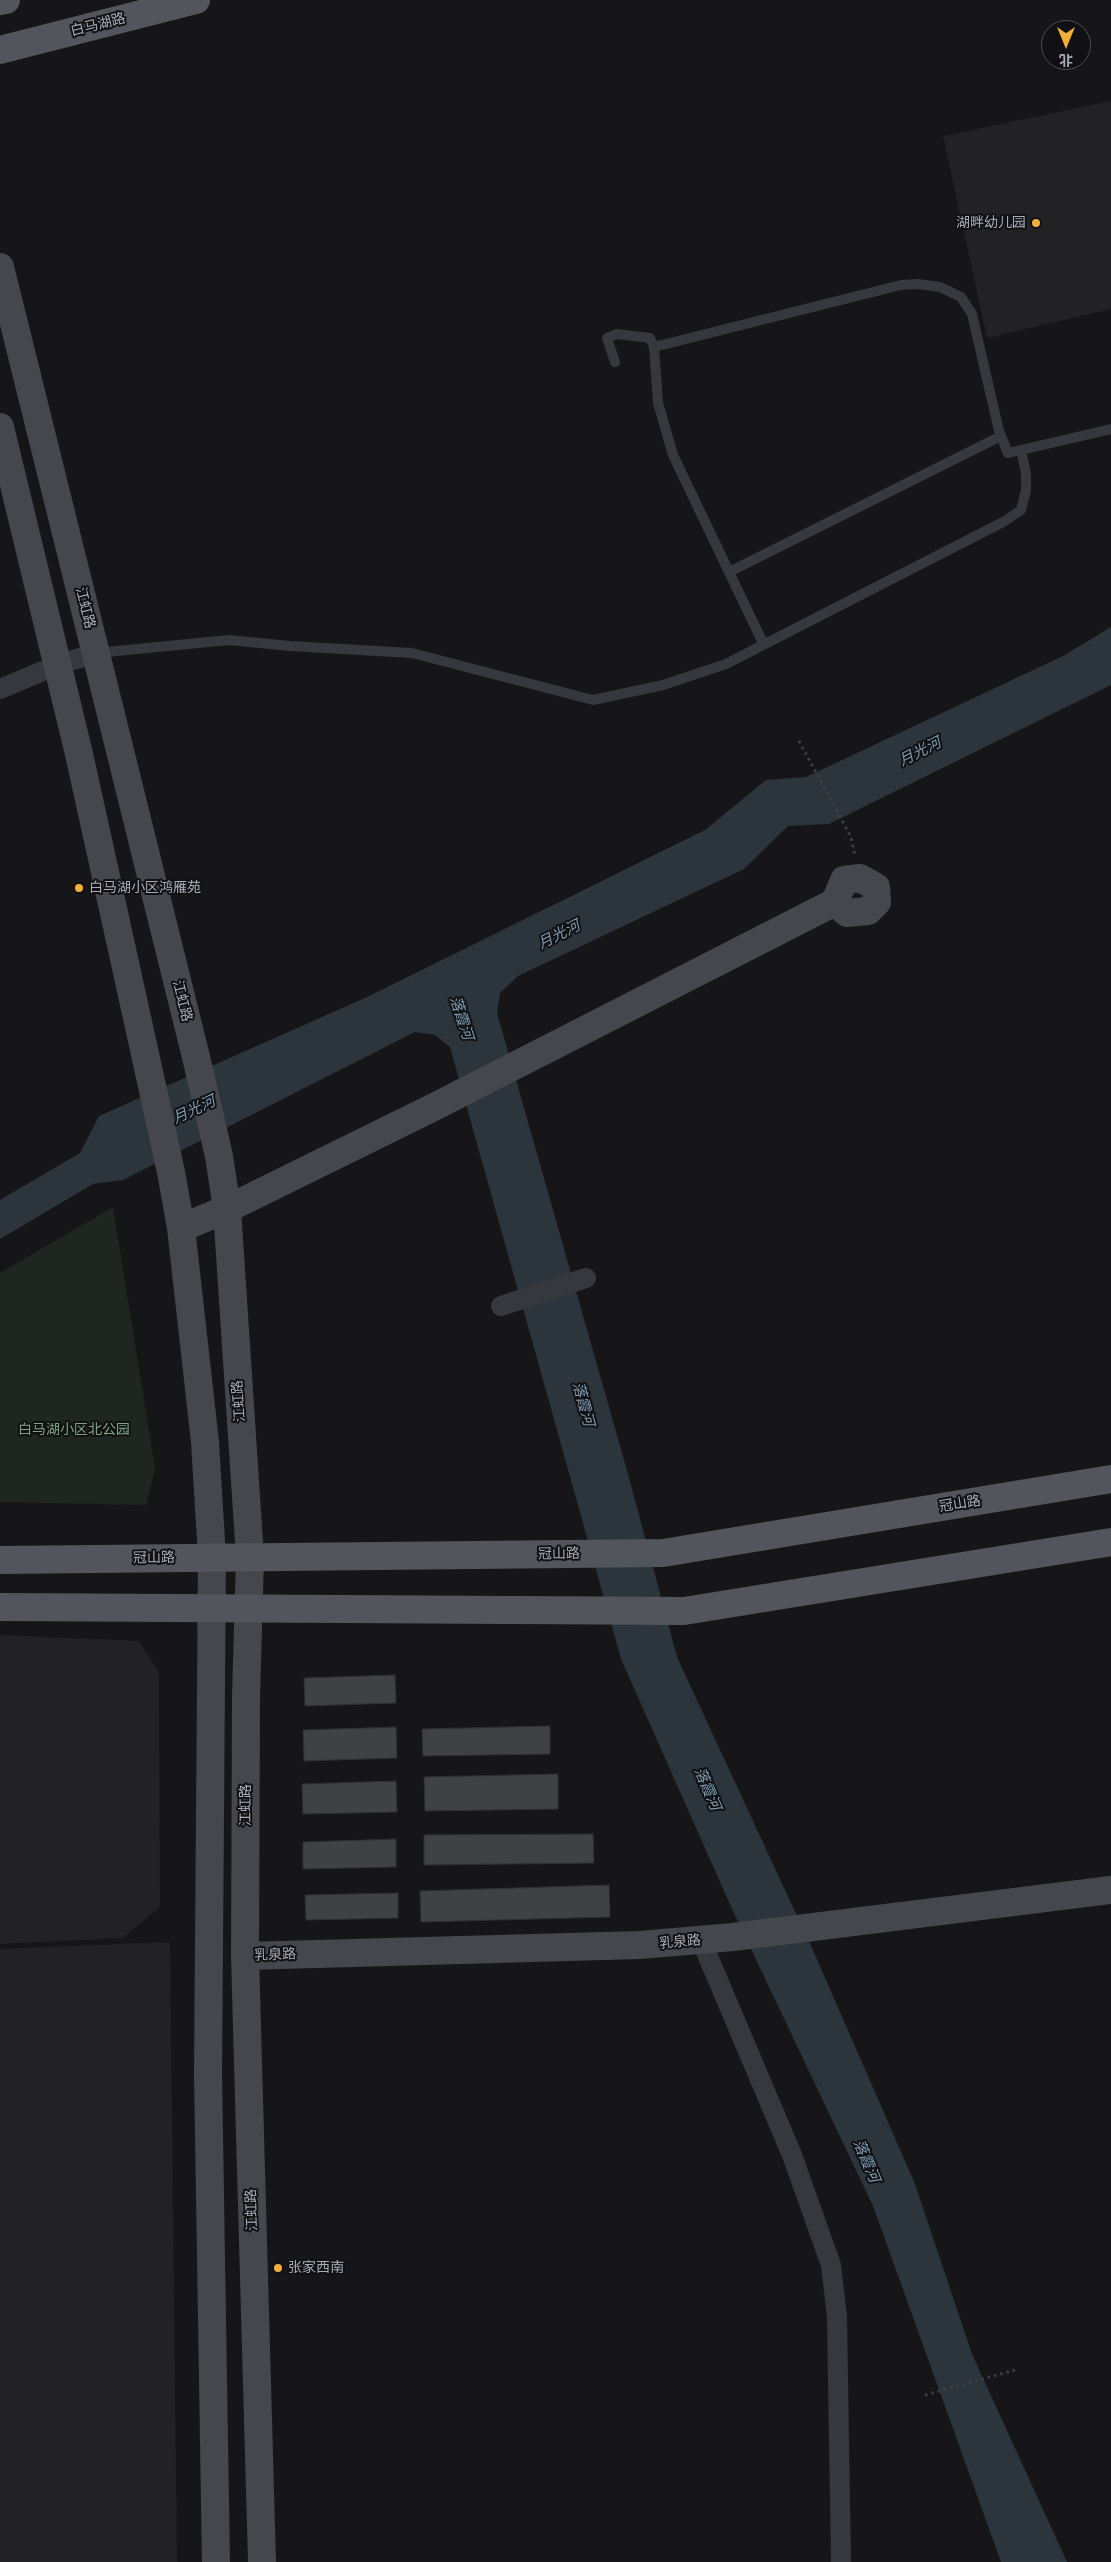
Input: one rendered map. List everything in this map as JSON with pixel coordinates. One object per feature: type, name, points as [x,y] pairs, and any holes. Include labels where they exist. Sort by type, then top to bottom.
[{"type":"main road","points":[[0,1],[6,0]]},
{"type":"main road","name":"白马湖路","points":[[0,50],[196,0]]},
{"type":"main road","name":"江虹路","points":[[0,267],[196,1057],[219,1156],[227,1209],[250,1557],[247,1608],[246,1956],[262,2562]]},
{"type":"main road","points":[[0,427],[58,665],[152,1078],[171,1172],[181,1228],[205,1442],[212,1557],[208,2074],[216,2562]]},
{"type":"main road","points":[[181,1228],[227,1209],[434,1107],[835,902]]},
{"type":"main road","name":"冠山路","points":[[0,1560],[664,1553],[1111,1479]]},
{"type":"main road","points":[[0,1607],[684,1611],[1111,1542]]},
{"type":"main road","name":"乳泉路","points":[[246,1956],[630,1945],[733,1938],[1111,1890]]},
{"type":"street","points":[[0,689],[58,665],[96,653]]},
{"type":"street","points":[[501,1306],[586,1278]]},
{"type":"street","points":[[700,1940],[792,2155],[831,2265],[837,2326],[841,2562]]},
{"type":"lane","points":[[654,347],[901,285],[918,284],[940,287],[961,297],[972,314],[1001,436],[1008,453],[1111,429]]},
{"type":"lane","points":[[615,362],[607,338],[617,334],[650,338],[654,347],[658,403],[673,455],[763,643]]},
{"type":"lane","points":[[729,572],[1001,436]]},
{"type":"lane","points":[[96,653],[229,640],[290,646],[412,653],[593,700],[663,685],[726,664],[763,643],[1006,521],[1021,510],[1026,490],[1026,473],[1021,450]]},
{"type":"path","points":[[798,741],[851,837]]},
{"type":"path","points":[[925,2395],[1015,2370]]},
{"type":"shaded area","name":"湖畔幼儿园","points":[[1111,101],[1111,309],[987,338],[943,136]]},
{"type":"shaded area","points":[[0,1635],[139,1641],[159,1672],[160,1907],[123,1938],[0,1944]]},
{"type":"shaded area","points":[[170,1942],[177,2562],[0,2562],[0,1949]]},
{"type":"green space","name":"白马湖小区北公园","points":[[113,1207],[155,1468],[146,1505],[0,1502],[0,1273]]},
{"type":"water","points":[[1111,627],[1111,685],[829,824],[788,826],[744,869],[518,976],[500,993],[497,1013],[628,1474],[677,1657],[816,1957],[915,2184],[972,2354],[1067,2562],[1001,2562],[873,2206],[732,1909],[621,1659],[450,1047],[435,1035],[415,1032],[123,1180],[93,1184],[0,1239],[0,1200],[80,1153],[99,1116],[367,997],[705,830],[766,780],[806,777],[1063,656]]},
{"type":"building","points":[[395,1675],[396,1703],[305,1706],[304,1678]]},
{"type":"building","points":[[550,1726],[550,1754],[423,1756],[422,1729]]},
{"type":"building","points":[[396,1727],[397,1758],[304,1761],[303,1730]]},
{"type":"building","points":[[558,1774],[558,1809],[425,1811],[424,1777]]},
{"type":"building","points":[[396,1781],[397,1812],[303,1814],[302,1784]]},
{"type":"building","points":[[593,1834],[594,1863],[424,1865],[424,1835]]},
{"type":"building","points":[[396,1839],[396,1867],[303,1869],[303,1842]]},
{"type":"building","points":[[609,1885],[610,1917],[421,1922],[420,1891]]},
{"type":"building","points":[[398,1893],[398,1918],[306,1920],[305,1895]]},
{"type":"place","name":"湖畔幼儿园","points":[[1036,223]]},
{"type":"place","name":"白马湖小区鸿雁苑","points":[[79,888]]},
{"type":"place","name":"张家西南","points":[[278,2268]]},
{"type":"water label","name":"月光河","points":[[920,752]]},
{"type":"water label","name":"月光河","points":[[559,935]]},
{"type":"water label","name":"落霞河","points":[[461,1018]]},
{"type":"water label","name":"月光河","points":[[194,1110]]},
{"type":"water label","name":"落霞河","points":[[583,1404]]},
{"type":"water label","name":"落霞河","points":[[707,1789]]},
{"type":"water label","name":"落霞河","points":[[866,2161]]}]
